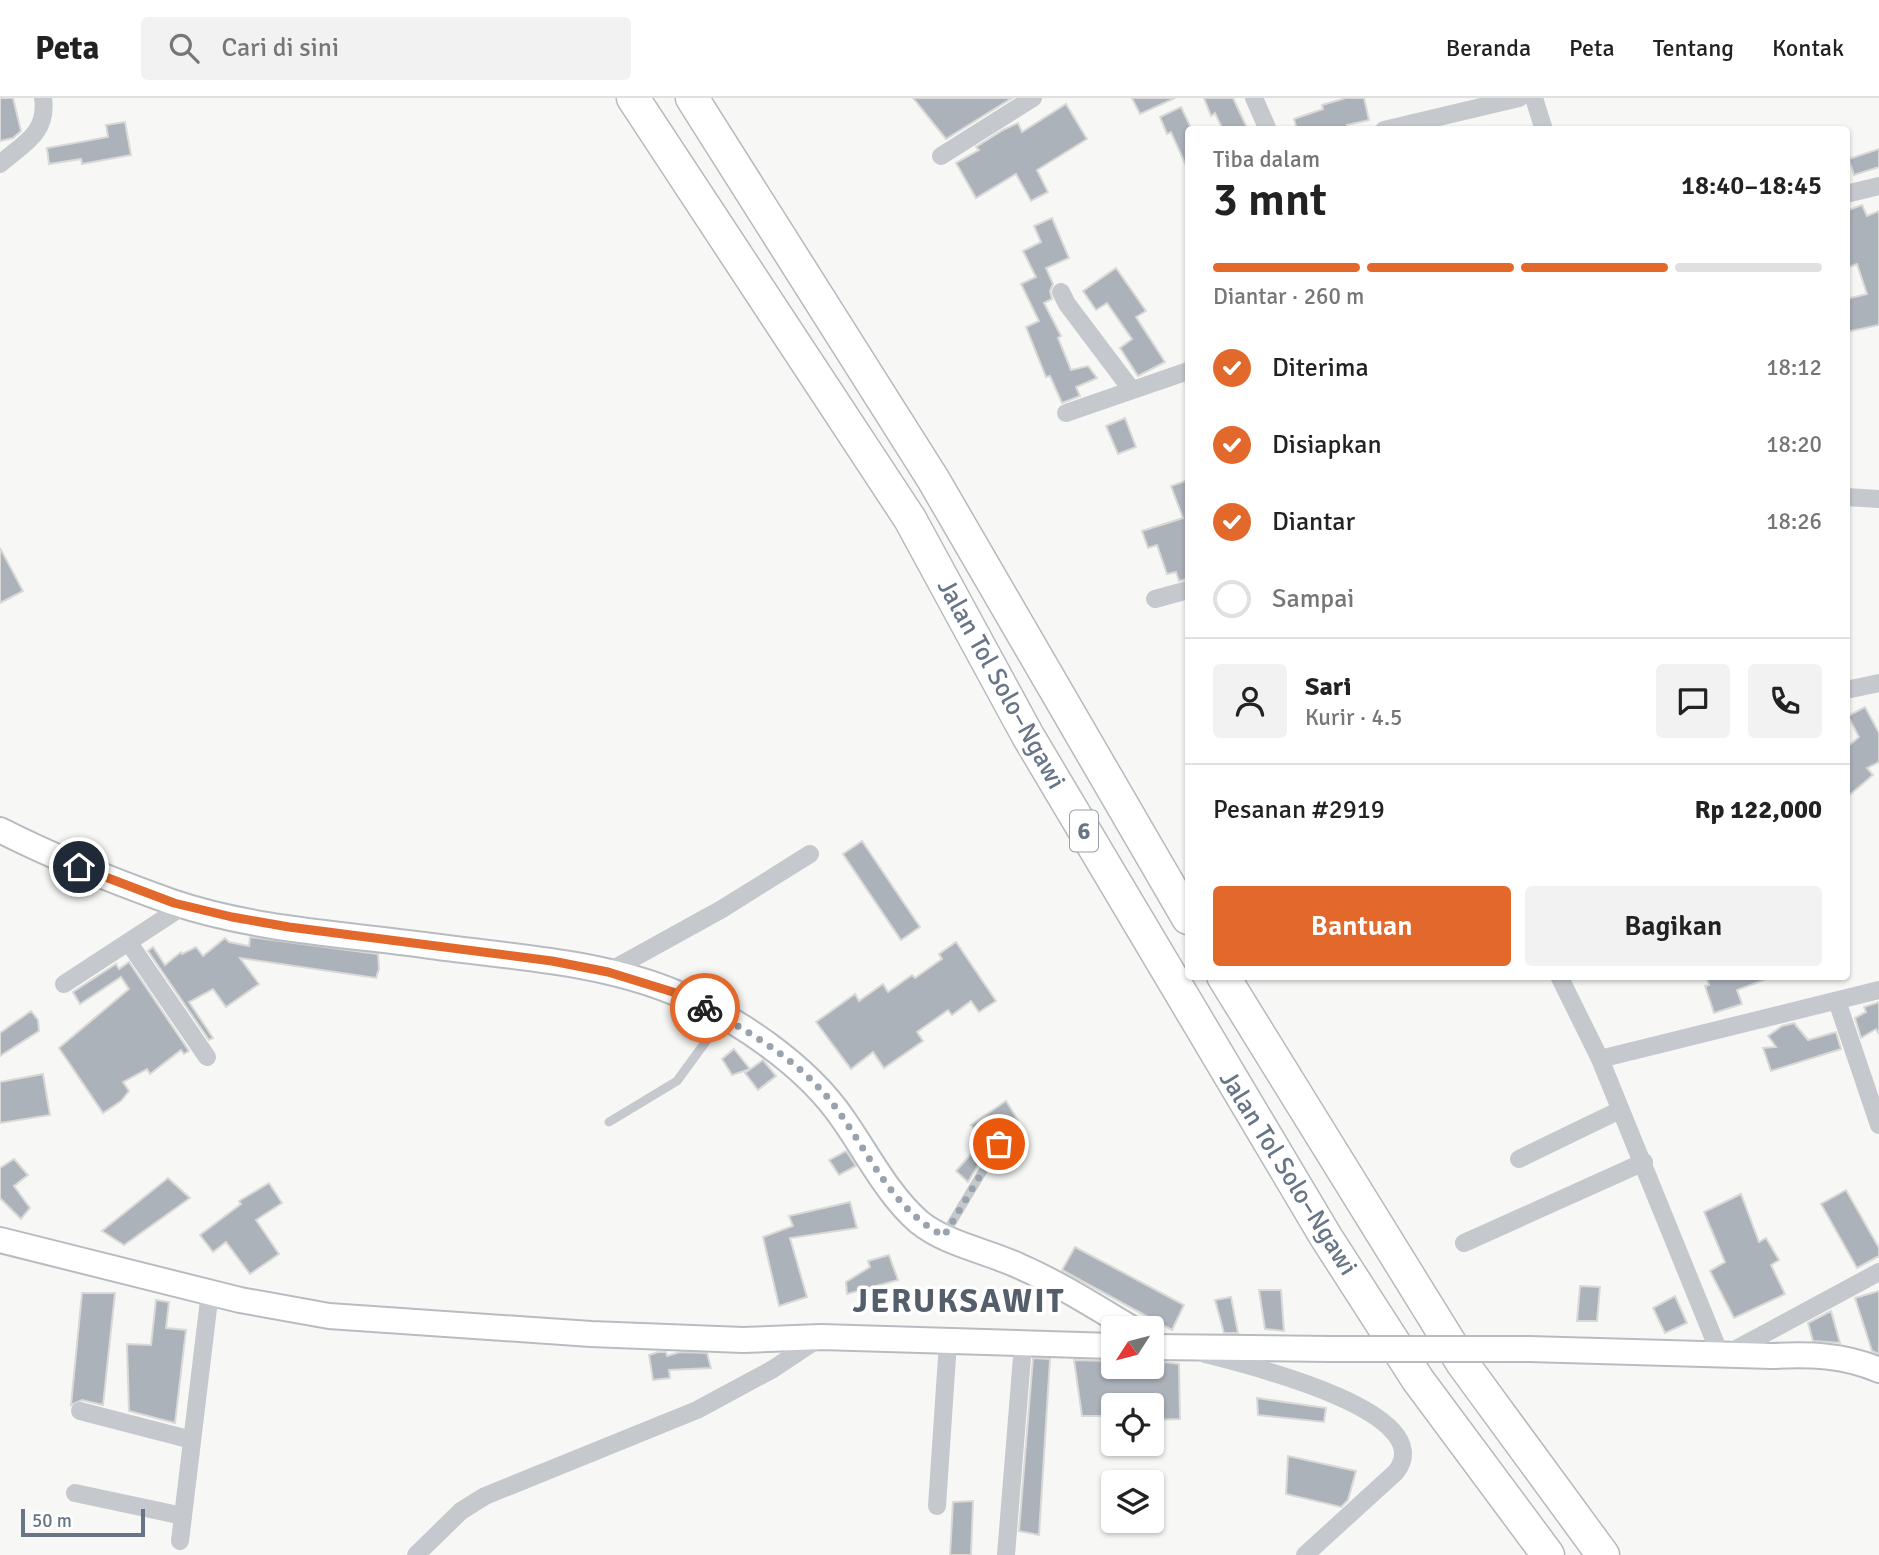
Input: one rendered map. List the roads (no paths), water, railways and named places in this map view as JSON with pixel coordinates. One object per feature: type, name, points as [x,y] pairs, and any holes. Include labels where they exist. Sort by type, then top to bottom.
[{"type":"highway","name":"Jalan Tol Solo–Ngawi","points":[[633,98],[910,519],[1035,748],[1326,1237],[1418,1380],[1548,1555]]},
{"type":"highway","name":"Jalan Tol Solo–Ngawi","points":[[692,98],[933,479],[1185,913]]},
{"type":"highway","name":"Jalan Tol Solo–Ngawi","points":[[1225,980],[1463,1364],[1602,1555]]},
{"type":"main road","points":[[0,830],[56,859],[185,905],[289,927],[552,961],[608,972],[676,993],[723,1018],[792,1062],[827,1097],[905,1209],[923,1225],[1018,1265],[1111,1316]]},
{"type":"main road","points":[[0,1240],[210,1292],[329,1316],[591,1334],[743,1340],[821,1337],[1101,1346]]},
{"type":"main road","points":[[1164,1346],[1811,1354],[1835,1356],[1879,1370]]},
{"type":"street","points":[[0,164],[38,131],[45,112],[43,98]]},
{"type":"street","points":[[941,156],[1033,98]]},
{"type":"street","points":[[1254,98],[1266,126]]},
{"type":"street","points":[[1401,126],[1519,98]]},
{"type":"street","points":[[1534,98],[1543,126]]},
{"type":"street","points":[[1850,193],[1879,186]]},
{"type":"street","points":[[1061,292],[1075,315],[1131,389]]},
{"type":"street","points":[[1066,413],[1185,372]]},
{"type":"street","points":[[1850,496],[1879,499]]},
{"type":"street","points":[[1156,599],[1185,591]]},
{"type":"street","points":[[1850,689],[1879,683]]},
{"type":"street","points":[[608,972],[722,909],[810,854]]},
{"type":"street","points":[[64,984],[185,905]]},
{"type":"street","points":[[129,943],[207,1057]]},
{"type":"street","points":[[1561,980],[1600,1059],[1723,1354],[1879,1272]]},
{"type":"street","points":[[1600,1059],[1879,990]]},
{"type":"street","points":[[1836,1001],[1879,1125]]},
{"type":"street","points":[[1519,1159],[1620,1110]]},
{"type":"street","points":[[1464,1242],[1644,1162]]},
{"type":"street","points":[[180,1541],[210,1292]]},
{"type":"street","points":[[416,1555],[461,1511],[485,1496],[697,1410],[773,1369],[821,1337]]},
{"type":"street","points":[[937,1506],[948,1342]]},
{"type":"street","points":[[1006,1555],[1023,1345]]},
{"type":"street","points":[[1189,1348],[1337,1395],[1382,1421],[1399,1439],[1403,1450],[1401,1466],[1305,1555]]},
{"type":"street","points":[[80,1411],[192,1440]]},
{"type":"street","points":[[75,1493],[183,1516]]},
{"type":"lane","points":[[609,1122],[677,1081],[723,1018]]},
{"type":"lane","points":[[944,1236],[999,1144]]},
{"type":"district","name":"JERUKSAWIT","points":[[959,1301]]}]
